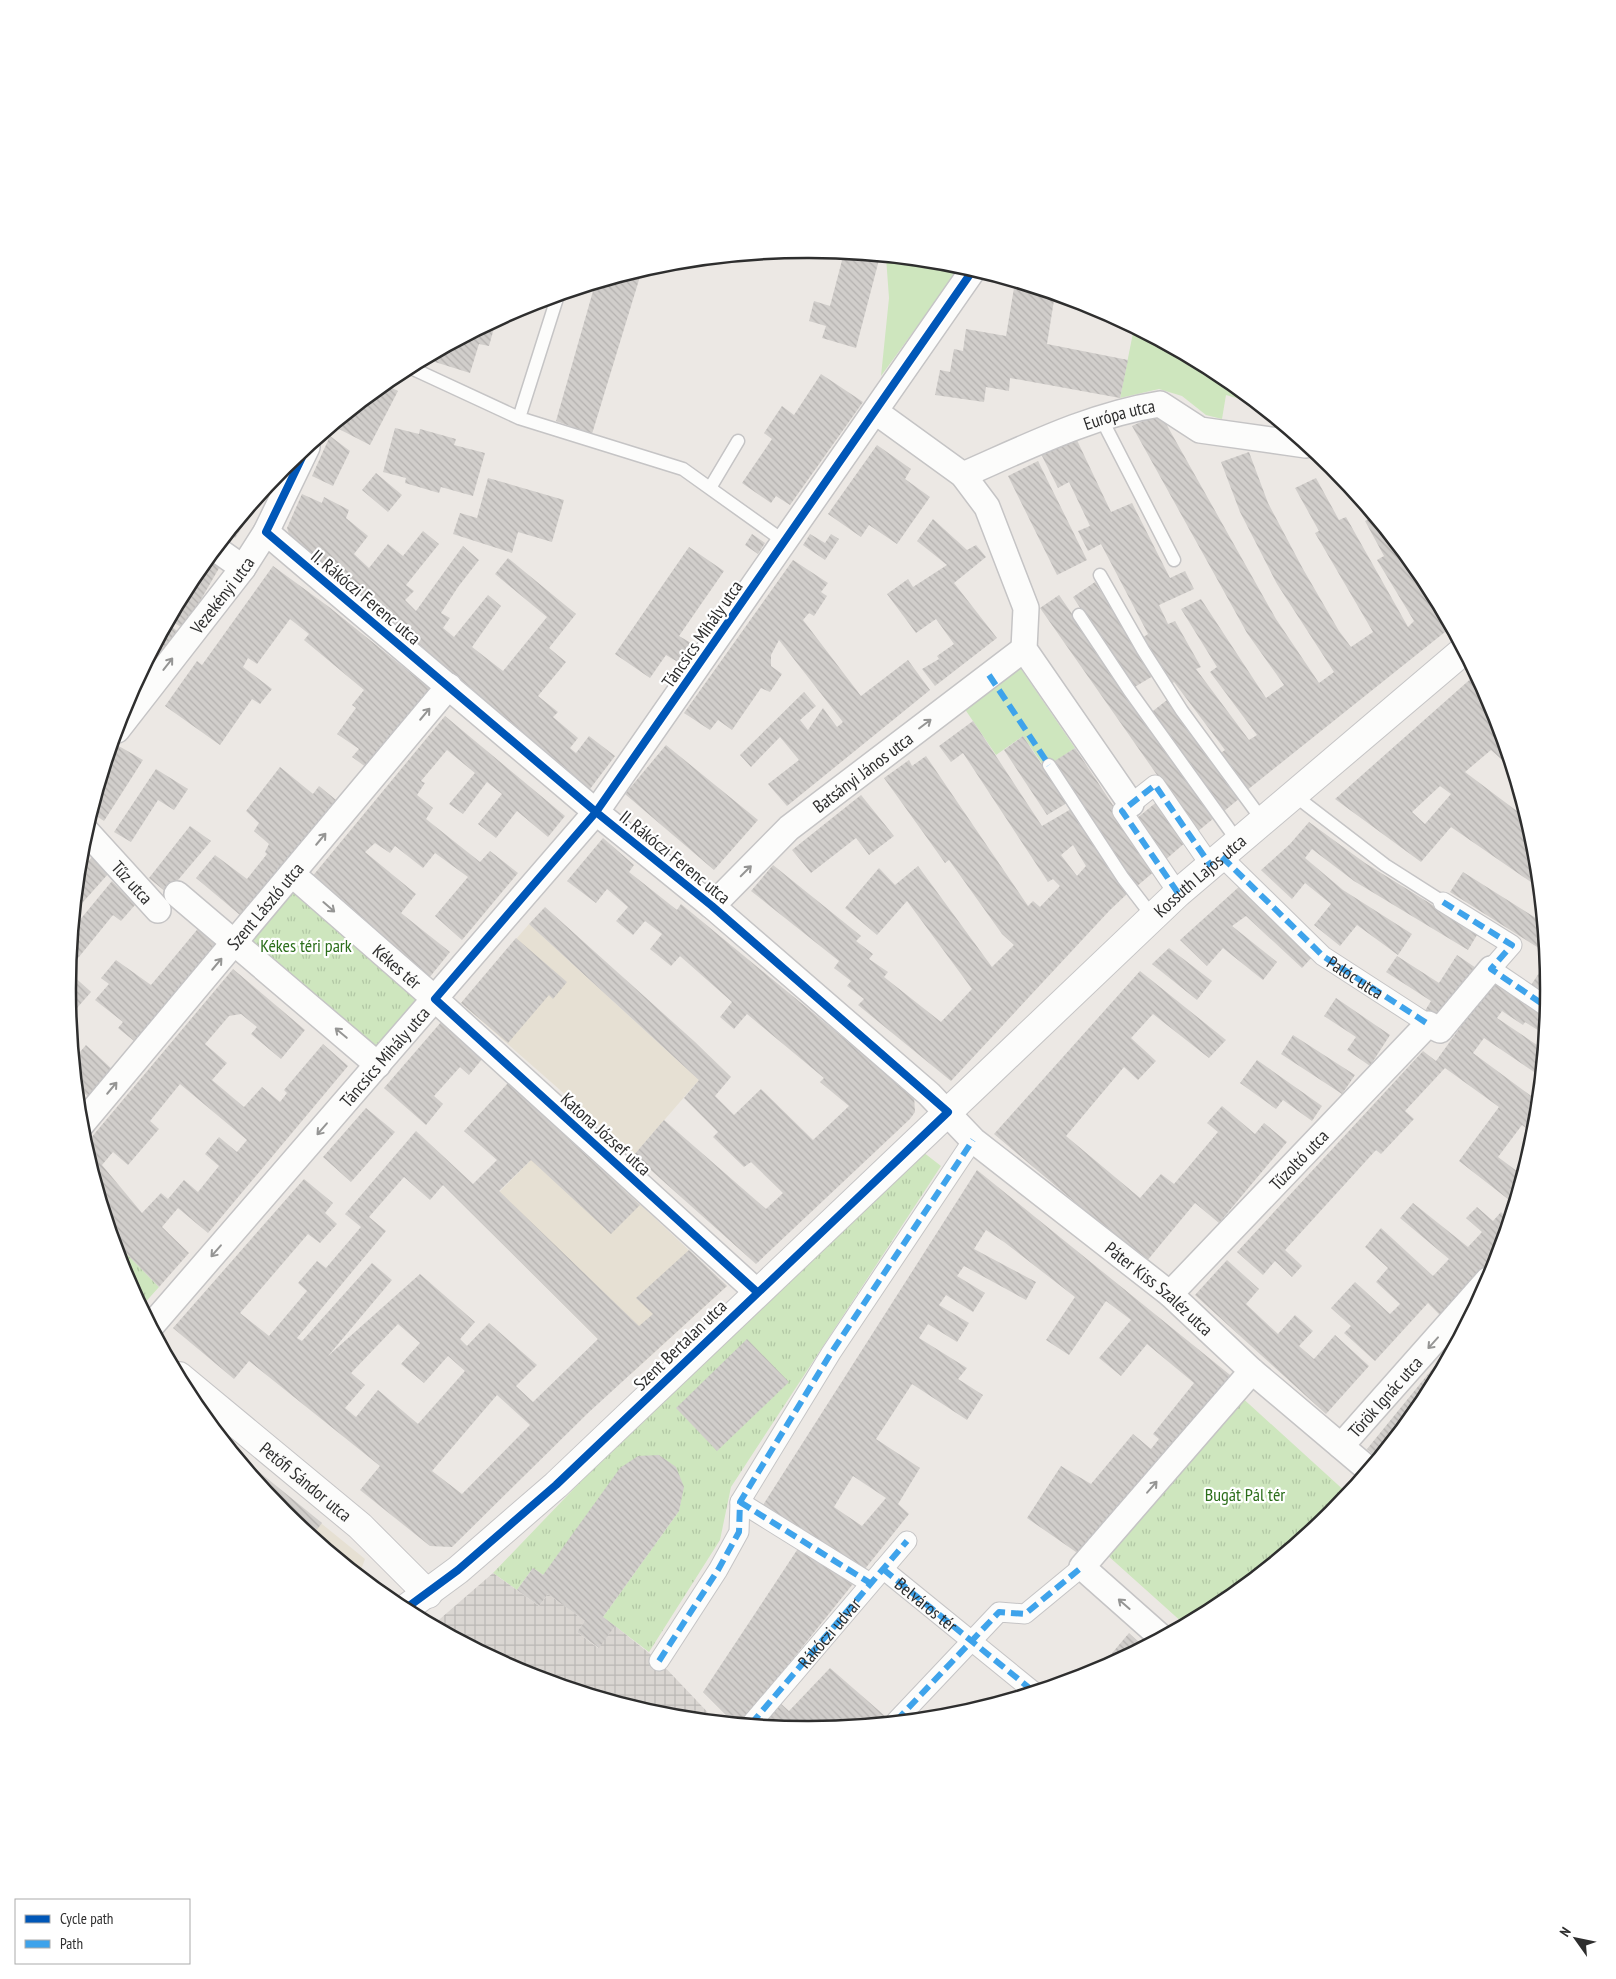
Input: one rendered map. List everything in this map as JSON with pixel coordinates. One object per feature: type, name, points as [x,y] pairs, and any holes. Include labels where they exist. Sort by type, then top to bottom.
[{"type":"main road","name":"Kossuth Lajos utca","points":[[948,1112],[1178,894],[1458,655]]},
{"type":"main road","name":"Szent Bertalan utca","points":[[411,1604],[428,1594],[556,1485],[948,1112]]},
{"type":"main road","name":"Petőfi Sándor utca","points":[[197,1391],[360,1526],[428,1594]]},
{"type":"street","name":"Táncsics Mihály utca","points":[[156,1320],[596,812],[969,276]]},
{"type":"street","name":"Európa utca","points":[[963,475],[1062,432],[1125,409],[1160,404],[1200,430],[1295,443]]},
{"type":"street","points":[[876,412],[963,475],[986,507],[1026,608],[1024,649],[1131,804],[1122,811],[1178,894]]},
{"type":"street","name":"Vezekényi utca","points":[[131,712],[243,568],[266,532],[298,465]]},
{"type":"street","name":"II. Rákóczi Ferenc utca","points":[[266,532],[596,812],[712,906],[948,1112]]},
{"type":"street","points":[[221,553],[243,568]]},
{"type":"street","name":"Batsányi János utca","points":[[712,906],[789,828],[1024,649]]},
{"type":"street","name":"Szent László utca","points":[[88,1117],[235,944],[448,686]]},
{"type":"street","name":"Palóc utca","points":[[1131,804],[1156,785],[1323,956],[1428,1024]]},
{"type":"street","name":"Tűz utca","points":[[92,837],[168,902],[235,944]]},
{"type":"street","name":"Kékes tér","points":[[292,874],[435,999]]},
{"type":"street","points":[[1428,1024],[1440,1030],[1512,944],[1443,902]]},
{"type":"street","points":[[235,944],[378,1065]]},
{"type":"street","points":[[1491,968],[1539,1002]]},
{"type":"street","name":"Katona József utca","points":[[435,999],[757,1292]]},
{"type":"street","name":"Tűzoltó utca","points":[[1170,1294],[1428,1024]]},
{"type":"street","name":"Páter Kiss Szaléz utca","points":[[948,1112],[973,1140],[1170,1294],[1252,1371],[1364,1465]]},
{"type":"street","points":[[659,1662],[718,1570],[739,1532],[740,1502],[831,1353],[973,1140]]},
{"type":"street","name":"Török Ignác utca","points":[[1341,1446],[1470,1301]]},
{"type":"street","points":[[1157,1632],[1082,1567],[1252,1371]]},
{"type":"street","points":[[740,1502],[870,1583]]},
{"type":"street","name":"Rákóczi udvar","points":[[755,1719],[906,1541]]},
{"type":"street","name":"Belváros tér","points":[[972,1640],[999,1612],[1025,1614],[1082,1567]]},
{"type":"street","name":"Belváros tér","points":[[883,1569],[1028,1687]]},
{"type":"street","points":[[901,1715],[972,1640]]},
{"type":"lane","points":[[519,418],[555,303]]},
{"type":"lane","points":[[417,371],[519,418],[683,469],[785,542]]},
{"type":"lane","points":[[1101,418],[1174,560]]},
{"type":"lane","points":[[710,488],[738,441]]},
{"type":"lane","points":[[1100,575],[1143,650],[1182,712],[1264,821]]},
{"type":"lane","points":[[1079,615],[1134,698],[1224,855]]},
{"type":"lane","points":[[1049,765],[1123,878],[1153,917]]},
{"type":"lane","points":[[1294,796],[1385,866],[1443,902]]},
{"type":"shaded area","points":[[529,924],[699,1080],[634,1155],[461,1003]]},
{"type":"shaded area","points":[[561,1130],[727,1286],[632,1373],[475,1216]]},
{"type":"shaded area","points":[[258,1472],[365,1559],[361,1569],[326,1540]]},
{"type":"shaded area","points":[[493,1573],[539,1606],[548,1594],[585,1621],[577,1632],[598,1648],[615,1626],[659,1661],[710,1715],[665,1707],[573,1682],[528,1666],[484,1646],[438,1621]]},
{"type":"green space","points":[[886,262],[956,273],[881,376],[889,298]]},
{"type":"green space","points":[[1133,333],[1215,381],[1239,399],[1226,395],[1222,419],[1206,415],[1182,396],[1159,389],[1120,398]]},
{"type":"green space","points":[[1013,657],[1075,748],[1045,768],[1023,736],[996,755],[958,699]]},
{"type":"green space","name":"Kékes téri park","points":[[292,874],[435,999],[378,1065],[235,944]]},
{"type":"green space","points":[[923,1152],[941,1166],[731,1487],[720,1540],[649,1652],[603,1617],[679,1511],[683,1487],[543,1575],[533,1568],[517,1590],[493,1573],[661,1398]]},
{"type":"green space","points":[[125,1253],[159,1287],[146,1301]]},
{"type":"green space","name":"Bugát Pál tér","points":[[1238,1394],[1342,1489],[1290,1540],[1253,1570],[1215,1598],[1179,1620],[1106,1554]]},
{"type":"building","points":[[842,259],[879,261],[856,348],[822,338],[826,326],[809,321],[814,301],[830,306]]},
{"type":"building","points":[[640,278],[592,434],[556,421],[593,291]]},
{"type":"building","points":[[1014,288],[1054,301],[1047,344],[1128,360],[1120,398],[1010,378],[1009,391],[986,387],[984,402],[935,395],[940,370],[950,372],[954,349],[963,351],[966,329],[1006,336]]},
{"type":"building","points":[[494,328],[489,346],[479,344],[470,373],[435,362],[442,356]]},
{"type":"building","points":[[821,374],[863,402],[790,505],[776,496],[771,503],[742,483],[772,439],[764,433],[782,406],[794,415]]},
{"type":"building","points":[[392,388],[398,391],[370,445],[339,429]]},
{"type":"building","points":[[1160,413],[1276,619],[1319,683],[1334,672],[1277,584],[1240,512],[1221,462],[1249,452],[1268,503],[1303,569],[1339,631],[1351,647],[1373,632],[1315,533],[1319,531],[1295,488],[1316,478],[1339,520],[1346,517],[1408,627],[1414,621],[1377,560],[1384,556],[1365,521],[1368,519],[1389,544],[1416,583],[1446,631],[1246,791],[1218,755],[1225,750],[1174,682],[1169,686],[1142,638],[1148,634],[1101,544],[1088,551],[1078,531],[1090,526],[1069,482],[1058,488],[1040,452],[1075,436],[1111,512],[1132,503],[1170,578],[1185,571],[1194,589],[1159,605],[1168,624],[1175,621],[1201,667],[1196,669],[1249,740],[1257,735],[1210,672],[1217,667],[1181,609],[1201,599],[1266,698],[1284,685],[1247,633],[1132,426]]},
{"type":"building","points":[[395,428],[419,434],[420,429],[456,439],[454,445],[485,453],[473,496],[441,487],[439,493],[405,483],[406,478],[383,472]]},
{"type":"building","points":[[330,436],[350,451],[333,486],[312,476]]},
{"type":"building","points":[[877,445],[911,469],[905,479],[930,497],[897,544],[869,525],[861,537],[828,514]]},
{"type":"building","points":[[1038,461],[1087,560],[1057,575],[1008,476]]},
{"type":"building","points":[[376,473],[402,495],[388,512],[362,490]]},
{"type":"building","points":[[488,478],[564,500],[552,542],[518,532],[512,553],[453,534],[460,513],[477,518]]},
{"type":"building","points":[[302,494],[322,503],[324,497],[349,510],[346,518],[368,536],[354,554],[369,568],[388,544],[403,556],[423,531],[439,544],[406,585],[414,591],[405,600],[416,611],[463,546],[479,560],[441,613],[450,618],[443,628],[454,637],[488,595],[501,606],[472,647],[503,671],[547,617],[495,574],[508,558],[576,614],[549,648],[566,662],[538,696],[558,712],[553,717],[578,738],[570,748],[576,753],[589,736],[615,756],[590,789],[290,537],[287,528]]},
{"type":"building","points":[[933,519],[967,550],[976,545],[986,557],[954,583],[997,638],[935,686],[922,669],[939,659],[937,656],[954,644],[936,619],[916,633],[887,594],[908,579],[913,587],[947,565],[917,541]]},
{"type":"building","points":[[247,521],[235,538],[233,537]]},
{"type":"building","points":[[752,534],[765,543],[758,554],[745,545]]},
{"type":"building","points":[[810,534],[825,543],[831,534],[839,539],[825,560],[803,545]]},
{"type":"building","points":[[689,547],[724,571],[679,636],[691,643],[678,662],[666,655],[650,678],[615,654]]},
{"type":"building","points":[[216,559],[222,563],[184,629],[175,623]]},
{"type":"building","points":[[793,560],[828,583],[821,592],[827,596],[814,616],[809,613],[803,620],[861,696],[908,660],[930,690],[787,806],[768,784],[799,760],[780,737],[751,767],[740,755],[804,692],[816,706],[800,720],[808,730],[823,708],[837,727],[843,722],[779,640],[771,655],[771,666],[782,674],[770,692],[761,688],[732,730],[718,720],[710,730],[684,713]]},
{"type":"building","points":[[273,566],[329,607],[433,691],[370,770],[352,757],[359,749],[337,734],[356,708],[352,705],[364,690],[304,640],[309,634],[290,619],[257,664],[248,658],[243,667],[272,689],[260,704],[252,699],[220,745],[165,706],[197,661],[202,665]]},
{"type":"building","points":[[1095,582],[1153,676],[1133,688],[1073,597]]},
{"type":"building","points":[[1059,595],[1214,818],[1197,832],[1040,608]]},
{"type":"building","points":[[172,627],[180,633],[150,670]]},
{"type":"building","points":[[1470,679],[1484,709],[1503,761],[1491,750],[1465,772],[1518,812],[1531,882],[1451,827],[1421,862],[1335,799]],"holes":[[[1440,786],[1451,794],[1425,824],[1412,812]]]},
{"type":"building","points":[[1167,700],[1240,798],[1223,812],[1149,714]]},
{"type":"building","points":[[445,716],[565,816],[548,837],[517,811],[496,838],[478,824],[502,794],[487,782],[463,814],[449,804],[475,773],[447,750],[421,781],[425,783],[417,795],[433,808],[426,819],[480,862],[490,851],[518,873],[462,940],[435,916],[468,877],[435,853],[423,868],[395,846],[390,853],[375,843],[365,852],[416,894],[401,913],[450,952],[429,978],[311,878]]},
{"type":"building","points":[[973,721],[1042,826],[1071,809],[1128,893],[951,1081],[858,1005],[864,999],[847,986],[851,981],[834,968],[839,961],[751,891],[773,865],[861,936],[856,941],[873,954],[869,959],[888,972],[884,977],[941,1022],[972,989],[907,901],[877,935],[845,908],[879,868],[895,885],[918,866],[992,967],[1014,945],[1002,934],[949,860],[945,863],[884,778],[909,760],[912,766],[926,756],[1028,906],[1033,901],[1040,907],[1060,886],[1053,879],[1048,882],[963,753],[951,762],[939,746]],"holes":[[[1073,845],[1086,866],[1077,876],[1061,855]]]},
{"type":"building","points":[[1023,736],[1067,803],[1047,815],[1004,750]]},
{"type":"building","points":[[666,745],[758,820],[714,870],[625,794]]},
{"type":"building","points":[[118,746],[143,760],[104,821],[97,816]]},
{"type":"building","points":[[1075,748],[1156,870],[1136,887],[1053,762]]},
{"type":"building","points":[[280,767],[313,794],[319,786],[341,804],[246,920],[196,878],[215,855],[247,879],[267,854],[265,852],[269,844],[254,831],[259,823],[246,811]]},
{"type":"building","points":[[156,769],[188,789],[174,810],[158,800],[131,842],[114,832]]},
{"type":"building","points":[[861,795],[894,836],[869,855],[856,838],[811,873],[792,850]]},
{"type":"building","points":[[1159,800],[1186,842],[1164,861],[1136,819]]},
{"type":"building","points":[[1309,822],[1365,863],[1439,909],[1480,930],[1468,950],[1354,881],[1312,849],[1305,858],[1343,890],[1412,934],[1398,955],[1357,925],[1340,946],[1314,925],[1331,904],[1305,883],[1292,899],[1261,870],[1290,844]]},
{"type":"building","points":[[190,826],[211,841],[167,893],[149,878]]},
{"type":"building","points":[[603,838],[634,865],[629,872],[677,910],[681,904],[914,1096],[915,1112],[910,1119],[756,1264],[634,1155],[664,1120],[766,1209],[783,1193],[751,1162],[744,1167],[713,1137],[718,1132],[684,1098],[699,1080],[529,924],[545,907],[695,1042],[731,1077],[715,1096],[734,1115],[761,1089],[813,1140],[849,1106],[820,1082],[824,1078],[747,1014],[734,1029],[720,1017],[732,1002],[680,956],[671,966],[650,949],[662,934],[645,921],[633,935],[616,921],[628,907],[607,889],[596,903],[567,881]]},
{"type":"building","points":[[93,856],[109,873],[82,903],[83,894],[88,862]]},
{"type":"building","points":[[1463,872],[1535,918],[1538,948],[1450,892]]},
{"type":"building","points":[[112,881],[135,905],[121,921],[113,915],[77,959],[80,919]]},
{"type":"building","points":[[1241,885],[1315,954],[1302,968],[1246,916],[1232,926],[1277,962],[1263,980],[1223,948],[1207,966],[1180,940]]},
{"type":"building","points":[[201,925],[224,944],[139,1045],[118,1028],[123,1022],[95,1000],[109,984],[101,978],[116,960],[151,985]]},
{"type":"building","points":[[516,938],[567,982],[553,999],[549,995],[508,1043],[461,1003]]},
{"type":"building","points":[[1169,948],[1212,981],[1197,1000],[1152,964]]},
{"type":"building","points":[[1457,955],[1476,968],[1439,1025],[1423,1014],[1431,1001],[1386,972],[1397,956],[1439,983]]},
{"type":"building","points":[[233,969],[305,1030],[281,1059],[251,1034],[257,1027],[241,1014],[229,1016],[205,1044],[227,1063],[212,1080],[244,1107],[262,1087],[280,1102],[287,1093],[284,1090],[323,1044],[348,1066],[208,1233],[178,1208],[162,1227],[189,1253],[159,1287],[125,1253],[101,1179],[91,1138]],"holes":[[[180,1084],[247,1140],[237,1152],[219,1137],[205,1154],[219,1166],[198,1192],[184,1180],[168,1199],[161,1193],[142,1213],[102,1165],[113,1152],[128,1165],[159,1129],[150,1121]]]},
{"type":"building","points":[[1140,971],[1226,1040],[1209,1058],[1153,1014],[1131,1038],[1156,1061],[1138,1080],[1124,1067],[1066,1136],[1140,1198],[1161,1174],[1174,1184],[1218,1132],[1207,1123],[1222,1106],[1255,1134],[1264,1123],[1287,1142],[1219,1223],[1195,1203],[1146,1262],[994,1134]]},
{"type":"building","points":[[1539,973],[1540,991],[1531,985]]},
{"type":"building","points":[[76,979],[91,992],[77,1008]]},
{"type":"building","points":[[1495,979],[1539,1008],[1538,1030],[1525,1022],[1523,1025],[1502,1011],[1497,1018],[1537,1045],[1534,1072],[1484,1038],[1473,1053],[1531,1096],[1527,1128],[1522,1125],[1498,1157],[1517,1171],[1509,1200],[1459,1161],[1499,1107],[1445,1068],[1405,1111],[1414,1119],[1381,1154],[1376,1150],[1285,1250],[1302,1266],[1292,1277],[1275,1261],[1263,1275],[1237,1252],[1423,1051],[1436,1061]]},
{"type":"building","points":[[1336,998],[1390,1035],[1370,1066],[1347,1050],[1356,1037],[1324,1016]]},
{"type":"building","points":[[442,1021],[483,1058],[469,1075],[460,1067],[434,1096],[443,1104],[426,1125],[384,1088]]},
{"type":"building","points":[[1293,1035],[1355,1075],[1342,1094],[1281,1054]]},
{"type":"building","points":[[86,1045],[114,1071],[91,1099],[84,1093],[80,1052]]},
{"type":"building","points":[[1257,1060],[1322,1106],[1312,1121],[1283,1100],[1276,1109],[1240,1083]]},
{"type":"building","points":[[508,1083],[640,1205],[611,1234],[531,1160],[499,1191],[639,1326],[653,1314],[636,1298],[689,1250],[727,1286],[588,1413],[452,1547],[430,1546],[360,1490],[380,1466],[249,1361],[234,1379],[173,1328],[304,1179],[333,1203],[325,1213],[337,1224],[320,1243],[308,1234],[240,1313],[269,1336],[307,1291],[298,1283],[317,1261],[326,1268],[361,1227],[345,1214],[416,1131],[473,1184],[497,1160],[464,1131]],"holes":[[[404,1177],[430,1200],[443,1185],[598,1339],[533,1402],[516,1386],[537,1365],[489,1323],[467,1346],[460,1339],[475,1322],[420,1274],[328,1356],[392,1280],[372,1263],[302,1341],[297,1338],[386,1231],[369,1217]],[[398,1324],[420,1343],[401,1364],[424,1383],[448,1356],[465,1371],[418,1424],[378,1390],[356,1417],[345,1408],[365,1385],[351,1373]],[[497,1395],[530,1425],[462,1494],[432,1471]]]},
{"type":"building","points":[[366,1108],[395,1132],[351,1182],[323,1157]]},
{"type":"building","points":[[977,1170],[1235,1379],[1082,1551],[1076,1552],[1027,1518],[1061,1466],[1091,1484],[1133,1434],[1151,1449],[1159,1439],[1153,1434],[1194,1383],[1147,1344],[1121,1376],[1099,1358],[1131,1320],[1106,1301],[1069,1355],[1046,1340],[1075,1297],[986,1230],[974,1249],[1036,1282],[1026,1300],[964,1266],[957,1276],[985,1293],[973,1312],[946,1295],[939,1305],[969,1323],[957,1342],[928,1324],[919,1338],[967,1368],[958,1379],[983,1395],[967,1420],[912,1384],[876,1439],[920,1468],[898,1504],[909,1514],[767,1691],[789,1711],[830,1668],[884,1717],[808,1721],[760,1720],[728,1717],[703,1692],[803,1541],[787,1521],[763,1505]],"holes":[[[853,1476],[886,1498],[862,1526],[834,1507]]]},
{"type":"building","points":[[1413,1203],[1468,1247],[1482,1232],[1466,1218],[1477,1207],[1493,1221],[1501,1212],[1504,1215],[1486,1265],[1440,1315],[1428,1303],[1375,1361],[1344,1333],[1351,1326],[1331,1308],[1355,1282],[1390,1314],[1400,1304],[1376,1282],[1388,1268],[1365,1247],[1381,1228],[1433,1276],[1449,1259],[1400,1218]]},
{"type":"building","points":[[1227,1260],[1259,1289],[1246,1304],[1278,1334],[1295,1315],[1313,1331],[1299,1346],[1314,1359],[1335,1335],[1369,1366],[1326,1414],[1195,1295]]},
{"type":"building","points":[[747,1339],[789,1382],[717,1451],[676,1408]]},
{"type":"building","points":[[1436,1364],[1389,1435],[1373,1454],[1367,1449]]},
{"type":"building","points":[[659,1455],[676,1467],[684,1487],[679,1511],[603,1617],[615,1626],[599,1648],[577,1632],[585,1621],[548,1594],[539,1606],[517,1590],[533,1568],[543,1575],[620,1468],[638,1456]]},
{"type":"building","points":[[255,1469],[322,1523],[316,1531]]},
{"type":"building","points":[[1129,1633],[1139,1642],[1132,1646],[1109,1656]]},
{"type":"marked path","points":[[989,675],[1049,765]]},
{"type":"marked path","points":[[1178,893],[1122,811],[1155,785],[1211,866]]},
{"type":"marked path","points":[[1222,857],[1323,956],[1428,1024]]},
{"type":"marked path","points":[[1443,902],[1512,945],[1491,969],[1539,1002]]},
{"type":"marked path","points":[[659,1661],[718,1570],[739,1532],[740,1502],[831,1353],[973,1140]]},
{"type":"marked path","points":[[740,1502],[870,1583]]},
{"type":"marked path","points":[[755,1719],[907,1541]]},
{"type":"marked path","points":[[901,1715],[999,1612],[1025,1614],[1082,1567]]},
{"type":"marked path","points":[[883,1569],[1028,1687]]},
{"type":"cycle path","points":[[757,1292],[435,999],[596,812],[969,276]]},
{"type":"cycle path","points":[[298,465],[266,532],[596,812],[712,906],[948,1112],[556,1485],[458,1570],[411,1604]]}]
